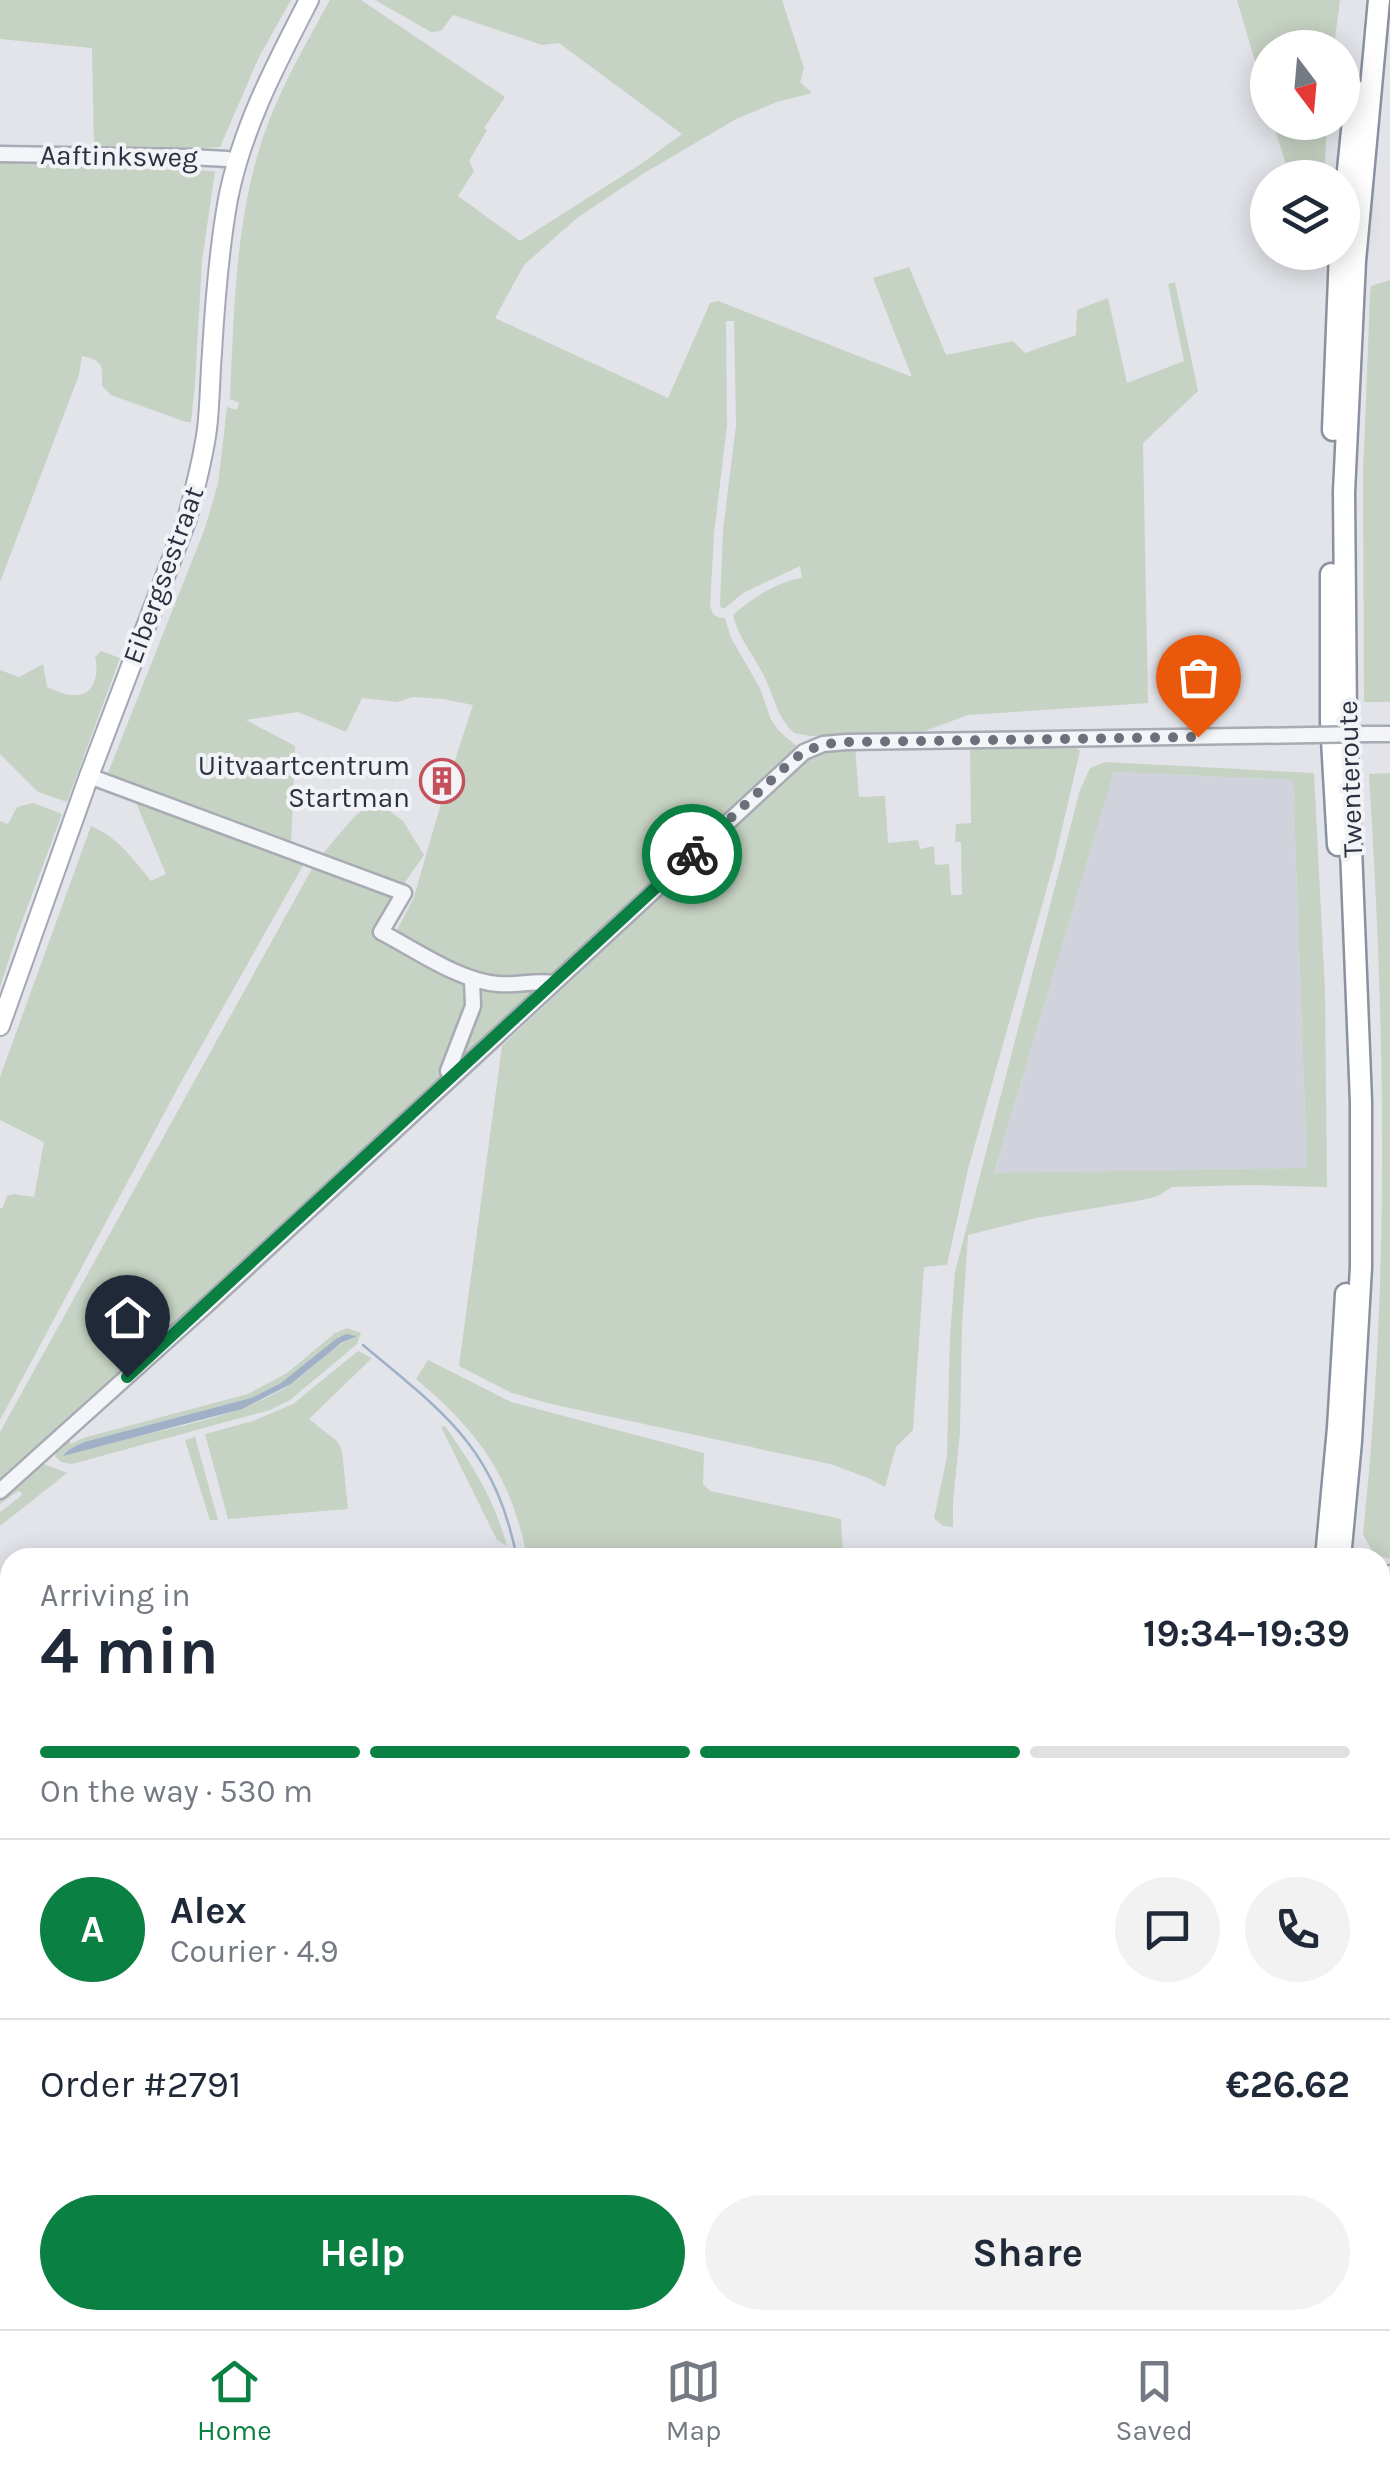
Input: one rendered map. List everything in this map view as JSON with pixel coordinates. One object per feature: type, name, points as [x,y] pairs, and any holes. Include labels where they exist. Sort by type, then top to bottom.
[{"type":"highway","points":[[1349,160],[1366,0]]},
{"type":"highway","name":"Twenteroute","points":[[1341,1548],[1361,1267],[1360,1062],[1346,720],[1344,492],[1355,261],[1379,0]]},
{"type":"highway","name":"Twenteroute","points":[[1327,1548],[1347,1268],[1348,1101],[1332,722],[1331,494],[1339,270]]},
{"type":"main road","name":"Eibergsestraat","points":[[0,1026],[89,776],[187,519],[208,426],[214,312],[236,162],[270,78],[309,0]]},
{"type":"street","name":"Aaftinksweg","points":[[0,154],[190,157],[236,162]]},
{"type":"street","points":[[0,1491],[794,759],[812,748],[846,742],[1390,734]]},
{"type":"street","points":[[89,776],[404,894],[382,932],[472,980],[554,983]]},
{"type":"street","points":[[452,1078],[448,1071],[473,1006],[472,980]]},
{"type":"shaded area","points":[[1114,772],[1293,780],[1307,1168],[994,1174]]},
{"type":"green space","points":[[0,0],[291,0],[259,57],[220,147],[185,149],[94,148],[92,48],[0,39]]},
{"type":"green space","points":[[330,0],[361,0],[505,97],[484,128],[487,130],[469,161],[474,171],[458,196],[520,241],[682,134],[559,43],[542,45],[453,15],[441,31],[431,32],[375,0],[782,0],[804,68],[800,82],[812,93],[736,119],[577,218],[524,265],[495,318],[668,398],[710,303],[718,301],[912,377],[873,278],[909,267],[946,355],[1013,341],[1025,353],[1076,335],[1077,310],[1108,298],[1127,383],[1184,361],[1168,284],[1175,282],[1198,391],[1143,443],[1148,703],[968,715],[925,731],[811,736],[794,733],[779,712],[733,615],[765,592],[802,578],[800,566],[743,593],[725,608],[720,604],[723,531],[736,425],[734,321],[726,321],[727,425],[710,606],[715,615],[725,618],[731,638],[760,688],[771,720],[799,748],[553,976],[499,981],[476,977],[395,934],[414,897],[473,705],[413,697],[397,702],[362,698],[346,732],[298,712],[246,720],[295,746],[291,848],[106,778],[205,528],[218,484],[227,407],[237,410],[239,403],[230,399],[237,272],[245,209],[260,147],[282,90]]},
{"type":"green space","points":[[1237,0],[1340,0],[1336,30],[1250,30],[1250,44]]},
{"type":"green space","points":[[1278,140],[1326,140],[1325,160],[1285,160]]},
{"type":"green space","points":[[0,158],[76,162],[81,167],[215,171],[202,261],[191,422],[111,395],[102,386],[98,363],[82,356],[79,375],[0,582]]},
{"type":"green space","points":[[1390,280],[1390,702],[1364,702],[1363,474],[1370,295],[1371,286]]},
{"type":"green space","points":[[101,651],[120,658],[67,802],[38,792],[0,754],[0,670],[19,677],[43,664],[47,687],[80,695],[94,683],[95,657]]},
{"type":"green space","points":[[970,745],[1074,745],[1080,751],[1055,859],[968,1169],[947,1265],[924,1267],[913,1430],[896,1447],[885,1487],[830,1464],[512,1393],[459,1366],[502,1046],[817,749],[855,746],[859,797],[885,796],[888,843],[918,840],[920,849],[934,846],[935,865],[949,864],[951,895],[962,895],[961,842],[955,842],[956,824],[971,823]]},
{"type":"green space","points":[[1105,762],[1314,773],[1325,991],[1327,1187],[1172,1187],[1142,1200],[1036,1218],[968,1235],[953,1527],[943,1526],[934,1518],[947,1457],[955,1272],[1080,790],[1090,768]],"holes":[[[1114,772],[1293,780],[1307,1168],[994,1173]]]},
{"type":"green space","points":[[1390,773],[1390,1548],[1370,1548],[1363,1534],[1378,1344],[1382,1154],[1379,964],[1369,774]]},
{"type":"green space","points":[[134,798],[305,862],[181,1082],[0,1420],[0,1209],[7,1196],[34,1197],[44,1142],[0,1120],[0,1077],[91,826],[117,843],[151,881],[166,874]]},
{"type":"green space","points":[[375,800],[403,821],[424,855],[401,888],[319,858],[354,817]]},
{"type":"green space","points":[[33,803],[62,814],[0,987],[0,821],[8,824],[17,807]]},
{"type":"green space","points":[[314,865],[398,896],[378,933],[466,980],[469,992],[448,1075],[0,1480],[0,1432]]},
{"type":"green space","points":[[477,982],[491,990],[542,986],[458,1066]]},
{"type":"green space","points":[[347,1328],[361,1333],[357,1344],[290,1400],[270,1410],[72,1464],[55,1456],[56,1450],[69,1439],[71,1444],[248,1394],[287,1373],[335,1333]],"holes":[[[353,1334],[288,1386],[245,1407],[64,1452],[84,1442],[251,1398],[281,1383]]]},
{"type":"green space","points":[[358,1351],[372,1358],[309,1419],[337,1441],[342,1451],[348,1509],[228,1519],[205,1434],[253,1421],[293,1404]]},
{"type":"green space","points":[[428,1360],[511,1402],[704,1453],[703,1484],[710,1491],[841,1519],[843,1548],[525,1548],[512,1502],[489,1458],[458,1418],[416,1379]]},
{"type":"green space","points":[[445,1426],[482,1483],[507,1546],[497,1540],[441,1427]]},
{"type":"green space","points":[[195,1437],[218,1520],[210,1520],[185,1440]]},
{"type":"green space","points":[[44,1464],[67,1473],[0,1526],[0,1512],[22,1493],[18,1491],[0,1504],[0,1496]]},
{"type":"water","points":[[346,1334],[357,1336],[341,1343],[291,1384],[242,1409],[63,1456],[84,1442],[251,1398],[281,1383]]},
{"type":"waterway","points":[[363,1345],[462,1435],[495,1487],[514,1548]]},
{"type":"way so far","points":[[692,854],[794,759],[823,744],[1198,737]]},
{"type":"place","name":"Uitvaartcentrum Startman","points":[[442,781]]},
{"type":"route","points":[[127,1377],[692,854]]}]
